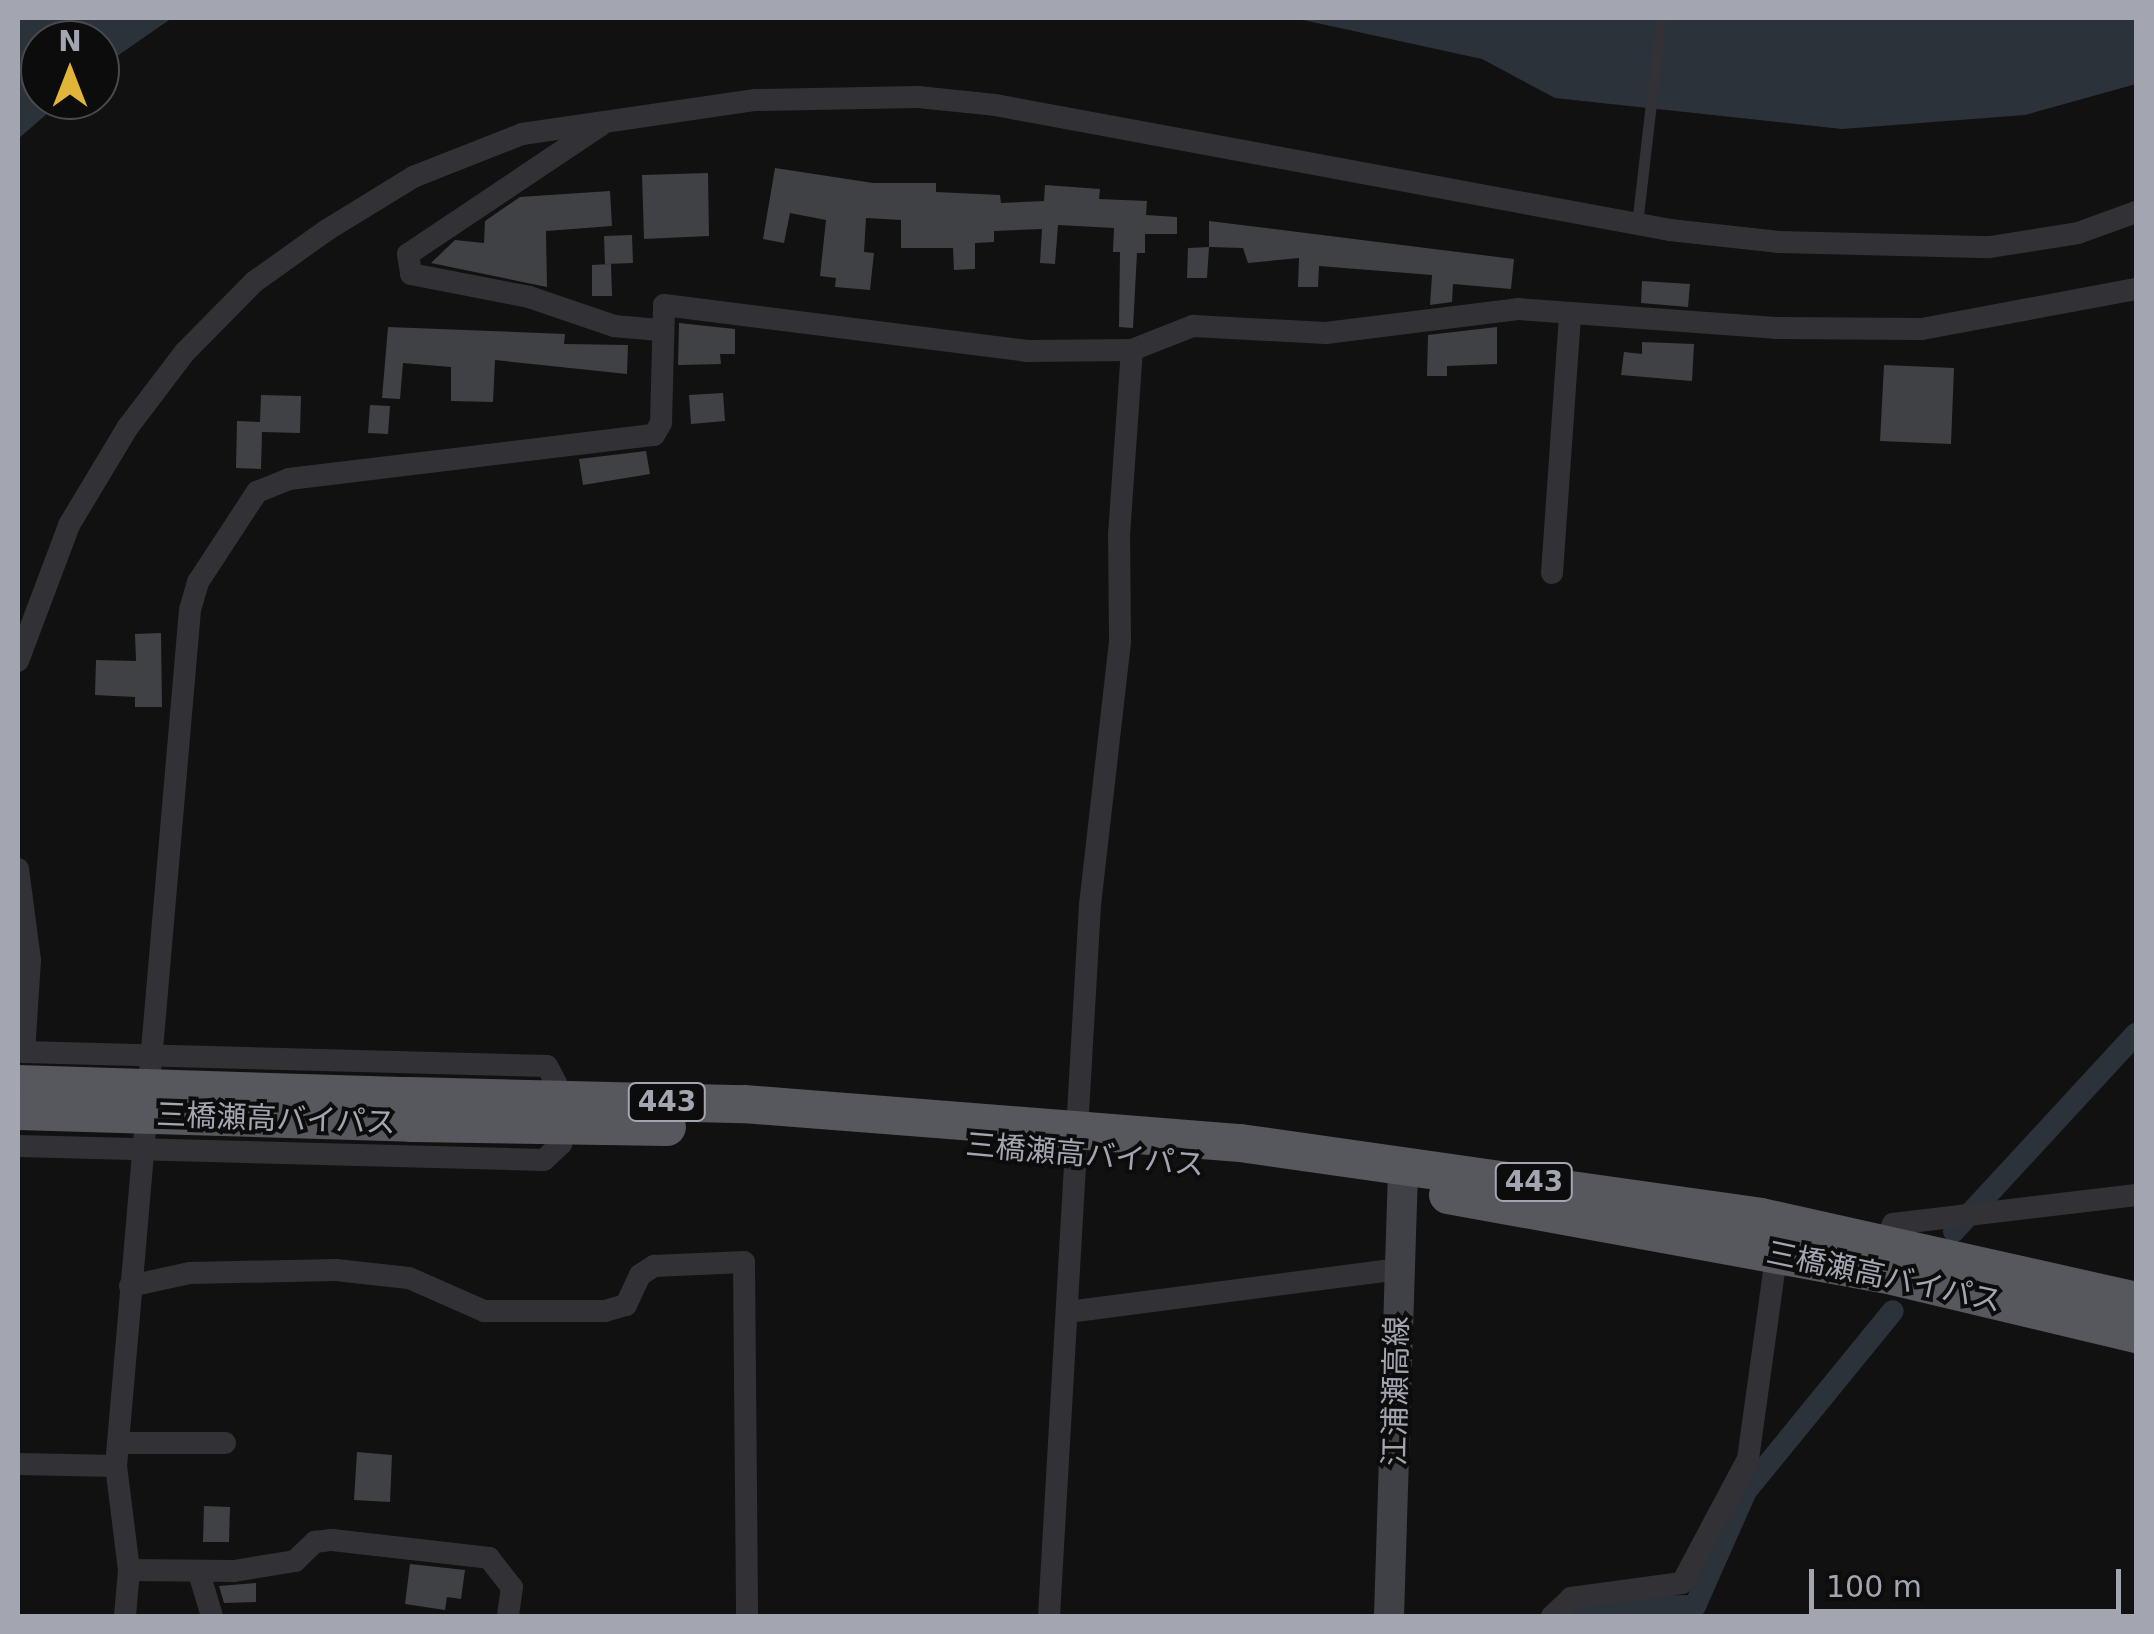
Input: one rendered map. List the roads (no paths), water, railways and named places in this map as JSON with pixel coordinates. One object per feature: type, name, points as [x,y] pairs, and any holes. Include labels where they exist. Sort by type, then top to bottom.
[{"type":"highway","name":"三橋瀬高バイパス","points":[[20,1074],[411,1110]]},
{"type":"highway","name":"三橋瀬高バイパス","points":[[18,1111],[411,1110],[560,1114],[1078,1141],[1402,1176],[1780,1238],[2136,1334]]},
{"type":"highway","name":"三橋瀬高バイパス","points":[[1780,1238],[1885,1243],[2136,1302]]},
{"type":"main road","name":"江浦瀬高線","points":[[1388,1616],[1402,1176]]},
{"type":"street","points":[[18,661],[68,525],[128,426],[186,352],[254,282],[341,221],[457,156],[512,136],[756,100],[918,98],[995,105],[1636,224],[1888,250],[2035,240],[2136,212]]},
{"type":"street","points":[[608,120],[408,254],[411,274],[529,296],[614,326],[659,330]]},
{"type":"street","points":[[125,1616],[129,1570],[117,1455],[138,1148],[190,610],[198,582],[241,508],[257,492],[289,479],[654,435],[660,423],[659,330],[664,304],[1026,350],[1132,350],[1193,326],[1326,332],[1518,310],[1775,328],[1922,329],[2136,288]]},
{"type":"street","points":[[1552,574],[1570,313]]},
{"type":"street","points":[[1048,1616],[1090,905],[1120,641],[1119,536],[1132,350]]},
{"type":"street","points":[[18,869],[30,960],[20,1074],[150,1054],[547,1066],[560,1114],[561,1144],[544,1160],[18,1146]]},
{"type":"street","points":[[1885,1243],[1893,1224],[2136,1194]]},
{"type":"street","points":[[1552,1616],[1571,1598],[1682,1584],[1748,1459],[1780,1238]]},
{"type":"street","points":[[130,1286],[190,1274],[336,1270],[409,1278],[484,1311],[605,1311],[626,1305],[640,1275],[654,1266],[744,1262],[747,1616]]},
{"type":"street","points":[[1068,1312],[1399,1269]]},
{"type":"street","points":[[18,1464],[225,1444]]},
{"type":"street","points":[[129,1570],[199,1573],[295,1561],[316,1542],[332,1540],[489,1558],[512,1587],[508,1616]]},
{"type":"street","points":[[199,1573],[212,1616]]},
{"type":"lane","points":[[1636,224],[1661,18]]},
{"type":"waterway","points":[[1954,1231],[2136,1034]]},
{"type":"waterway","points":[[1571,1616],[1602,1607],[1695,1606],[1746,1491],[1893,1311]]}]
